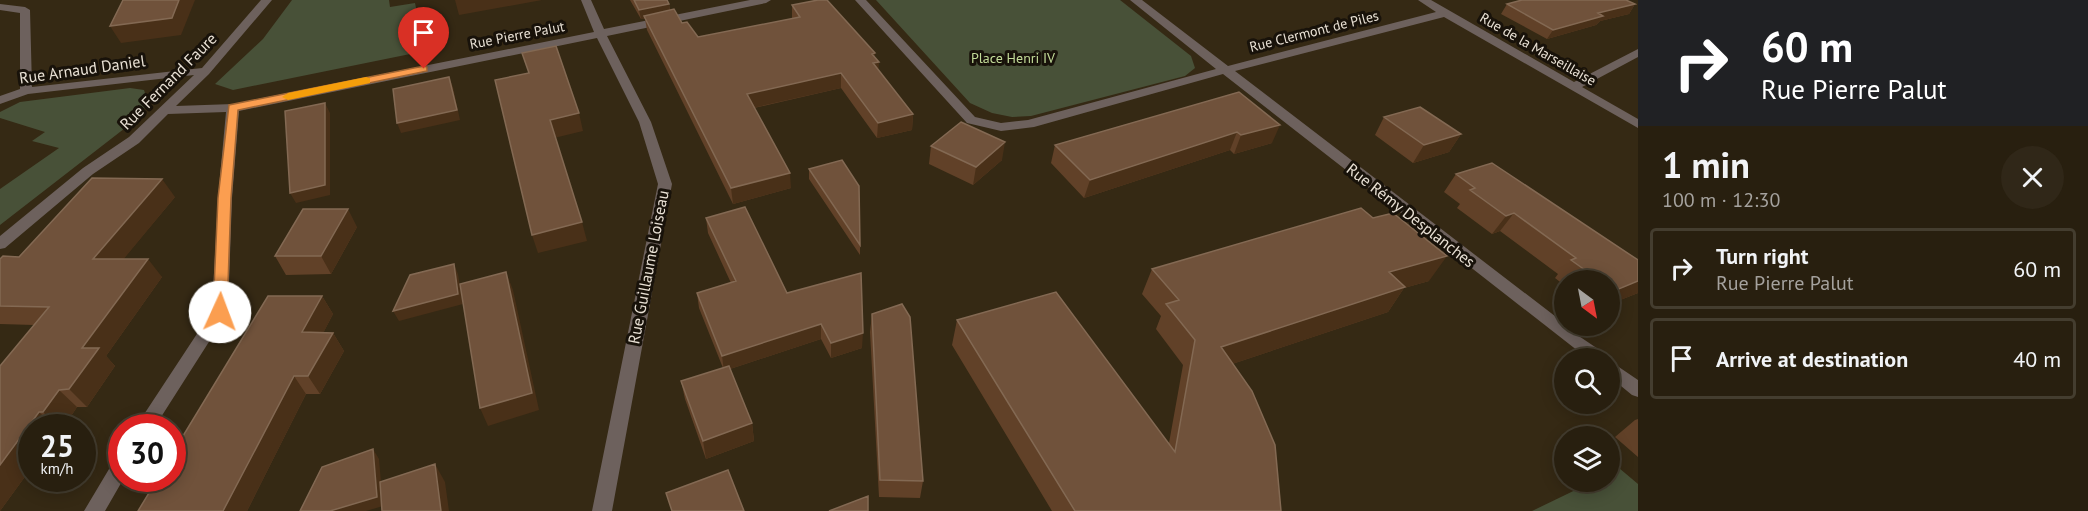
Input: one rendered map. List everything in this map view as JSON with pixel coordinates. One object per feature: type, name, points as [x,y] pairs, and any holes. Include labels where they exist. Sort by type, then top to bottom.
[{"type":"street","name":"Rue Fernand Faure","points":[[0,243],[88,171],[134,140],[205,71],[267,0]]},
{"type":"street","name":"Rue Guillaume Loiseau","points":[[586,0],[645,122],[665,184],[602,511]]},
{"type":"street","name":"Rue Pierre Palut","points":[[166,110],[233,108],[766,0]]},
{"type":"street","points":[[861,0],[971,120],[1001,127],[1029,124],[1225,70]]},
{"type":"street","points":[[1135,0],[1225,70]]},
{"type":"street","name":"Rue de la Marseillaise","points":[[1423,0],[1638,124]]},
{"type":"street","points":[[0,7],[25,10],[26,91]]},
{"type":"street","name":"Rue Clermont de Piles","points":[[1225,70],[1446,13]]},
{"type":"street","points":[[1573,87],[1638,52]]},
{"type":"street","name":"Rue Rémy Desplanches","points":[[1225,70],[1585,348]]},
{"type":"street","name":"Rue Arnaud Daniel","points":[[0,100],[26,91],[205,71]]},
{"type":"street","points":[[153,414],[220,312],[225,198],[233,108]]},
{"type":"street","points":[[1620,376],[1638,390]]},
{"type":"street","points":[[94,511],[108,488]]},
{"type":"green space","points":[[292,0],[389,0],[390,7],[415,3],[425,51],[233,90],[215,84],[263,39]]},
{"type":"green space","name":"Place Henri IV","points":[[876,0],[1120,0],[1191,56],[1195,68],[1185,76],[1031,116],[1012,117],[992,113],[970,103]]},
{"type":"green space","points":[[130,88],[144,90],[148,103],[138,118],[0,225],[0,189],[59,148],[32,141],[45,132],[0,118],[0,112],[20,102]]},
{"type":"green space","points":[[1620,469],[1638,484],[1638,511],[1532,511],[1571,492],[1620,492]]},
{"type":"building","points":[[123,0],[179,0],[172,18],[110,26]]},
{"type":"building","points":[[634,0],[667,0],[669,4],[639,10]]},
{"type":"building","points":[[827,0],[875,53],[872,54],[879,62],[873,63],[913,114],[878,123],[841,73],[747,94],[790,173],[731,188],[644,16],[674,9],[682,23],[687,22],[698,37],[800,17],[792,5]]},
{"type":"building","points":[[1522,0],[1626,0],[1635,4],[1598,13],[1603,16],[1553,30],[1507,4]]},
{"type":"building","points":[[556,46],[579,113],[550,120],[582,222],[532,235],[495,80],[529,73],[522,53]]},
{"type":"building","points":[[449,77],[457,110],[397,123],[393,89]]},
{"type":"building","points":[[1239,92],[1280,125],[1241,135],[1237,132],[1090,180],[1055,145]]},
{"type":"building","points":[[325,103],[325,185],[290,193],[285,111]]},
{"type":"building","points":[[1420,107],[1461,134],[1424,145],[1384,117]]},
{"type":"building","points":[[961,122],[1005,142],[976,167],[931,146]]},
{"type":"building","points":[[842,160],[859,186],[860,245],[809,169]]},
{"type":"building","points":[[1492,163],[1638,260],[1638,281],[1620,288],[1620,270],[1585,270],[1571,260],[1576,258],[1514,213],[1506,216],[1470,190],[1475,188],[1456,174]]},
{"type":"building","points":[[92,178],[162,179],[93,259],[148,259],[82,348],[99,348],[69,389],[59,390],[43,412],[18,414],[18,441],[0,465],[0,366],[49,307],[0,306],[0,259],[3,256],[19,257]]},
{"type":"building","points":[[745,207],[787,293],[861,273],[863,333],[831,343],[821,324],[722,356],[697,293],[736,281],[706,218]]},
{"type":"building","points":[[1361,208],[1373,218],[1393,213],[1447,256],[1389,272],[1405,287],[1221,347],[1252,391],[1275,445],[1281,511],[1075,511],[957,320],[1056,292],[1175,452],[1195,340],[1166,304],[1179,300],[1152,269]]},
{"type":"building","points":[[303,209],[348,209],[321,256],[275,256]]},
{"type":"building","points":[[454,264],[458,294],[393,311],[410,275]]},
{"type":"building","points":[[506,272],[532,393],[480,408],[460,284]]},
{"type":"building","points":[[268,296],[322,296],[302,332],[333,333],[308,376],[294,376],[223,511],[138,511],[150,492],[186,492],[186,431]]},
{"type":"building","points":[[902,304],[910,317],[923,481],[880,480],[872,314]]},
{"type":"building","points":[[729,366],[752,423],[703,441],[681,381]]},
{"type":"building","points":[[373,449],[377,497],[330,511],[300,511],[322,467]]},
{"type":"building","points":[[435,464],[441,511],[382,511],[380,482]]},
{"type":"building","points":[[728,470],[744,511],[672,511],[666,493]]},
{"type":"building","points":[[868,496],[868,511],[829,511]]},
{"type":"slow traffic","points":[[288,97],[366,81]]},
{"type":"route","points":[[220,312],[225,198],[233,108],[424,69]]}]
